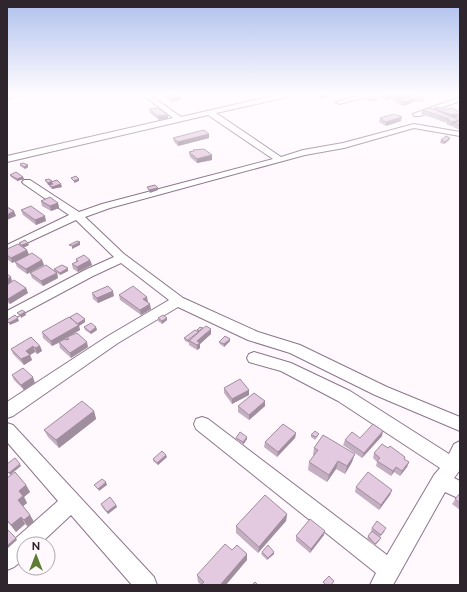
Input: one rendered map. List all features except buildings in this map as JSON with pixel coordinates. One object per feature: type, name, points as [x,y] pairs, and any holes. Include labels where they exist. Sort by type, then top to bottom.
[{"type":"street","points":[[7,158],[163,123]]},
{"type":"street","points":[[225,123],[280,160]]},
{"type":"street","points":[[7,248],[67,219],[106,206],[303,153],[344,146],[414,126],[460,134]]},
{"type":"street","points":[[27,182],[78,216],[122,258],[178,301],[252,336],[295,349],[381,391],[460,424]]},
{"type":"street","points":[[7,317],[89,273],[122,258]]},
{"type":"street","points":[[7,411],[94,352],[178,301]]},
{"type":"street","points":[[202,424],[385,578],[456,458],[344,396],[286,368],[254,358]]},
{"type":"street","points":[[7,430],[146,585]]},
{"type":"street","points":[[441,481],[460,490]]},
{"type":"street","points":[[33,536],[72,501]]},
{"type":"street","points":[[7,560],[16,552]]}]
